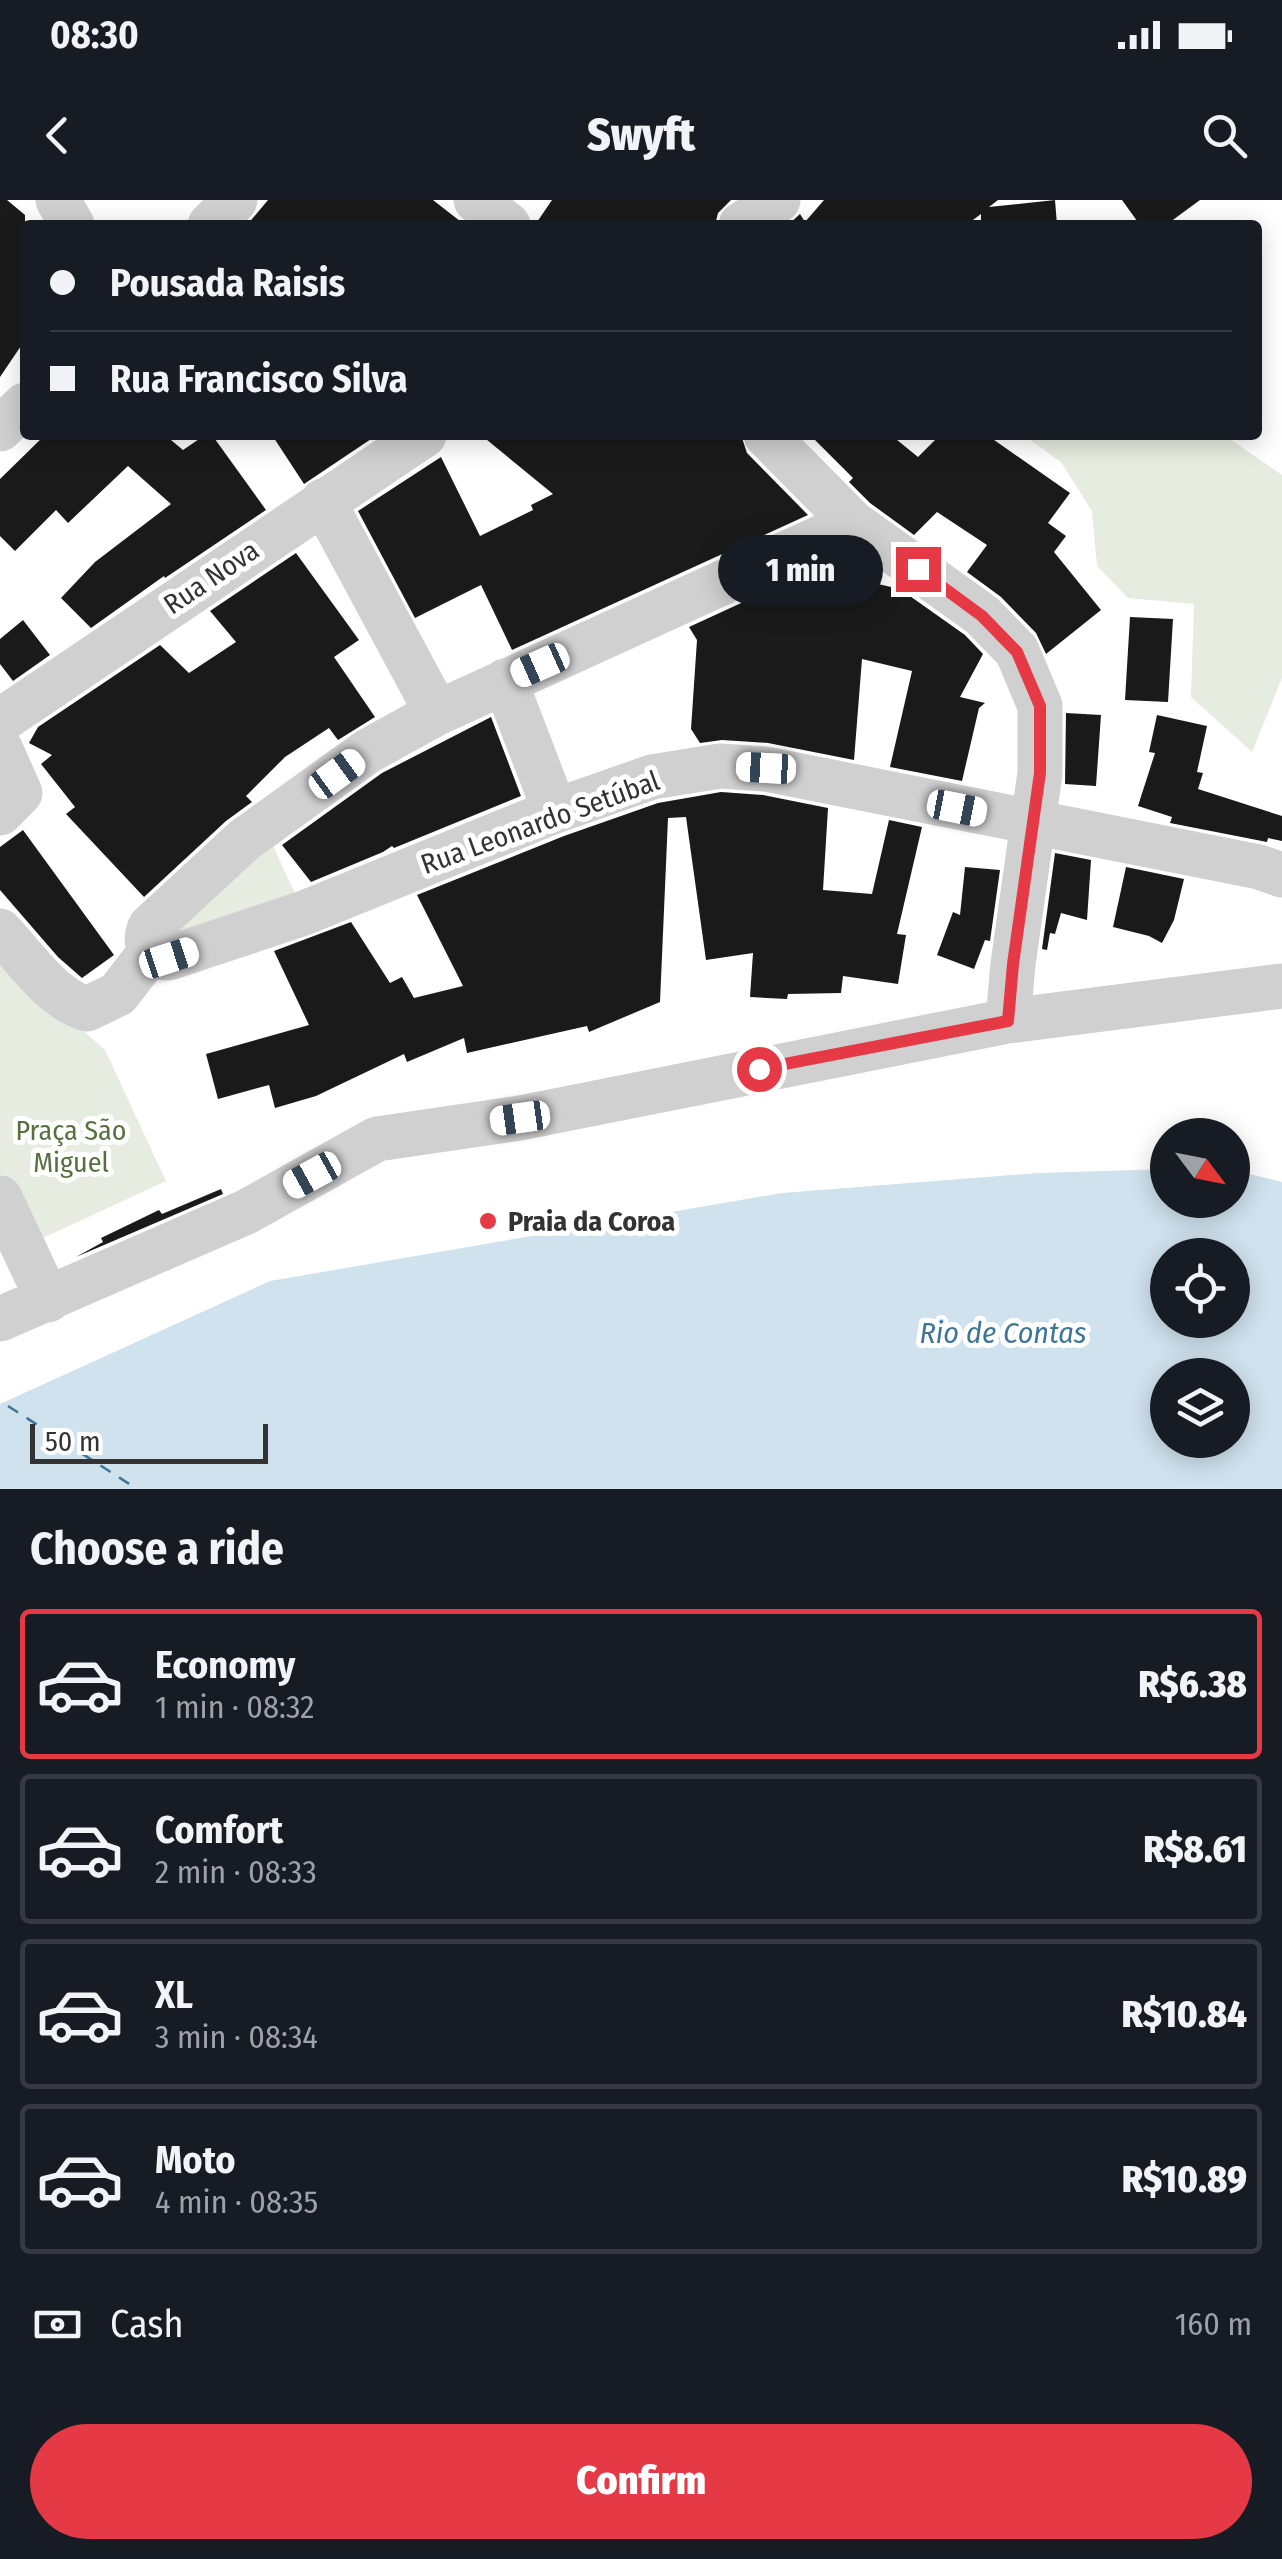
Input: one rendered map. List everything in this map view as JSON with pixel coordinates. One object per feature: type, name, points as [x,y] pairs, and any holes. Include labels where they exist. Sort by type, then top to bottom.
[{"type":"street","points":[[215,220],[235,200]]},
{"type":"street","points":[[476,200],[502,220]]},
{"type":"street","points":[[748,220],[778,200]]},
{"type":"street","points":[[0,429],[20,410]]},
{"type":"street","name":"Rua Nova","points":[[0,721],[416,440]]},
{"type":"street","points":[[771,440],[853,523],[982,616],[1017,652],[1040,706],[1040,773],[1008,1021]]},
{"type":"street","points":[[323,501],[437,712]]},
{"type":"street","points":[[0,930],[71,1004],[87,1008],[118,994],[157,954],[145,938],[150,926],[244,840],[368,751],[437,712],[853,523]]},
{"type":"street","points":[[505,681],[555,811]]},
{"type":"street","points":[[0,748],[10,803]]},
{"type":"street","name":"Rua Leonardo Setúbal","points":[[157,954],[304,913],[555,811],[652,778],[720,766],[766,768],[1259,867],[1282,875]]},
{"type":"street","points":[[0,1319],[246,1212],[377,1139],[520,1118],[1008,1021],[1282,986]]},
{"type":"street","points":[[0,1198],[48,1300]]},
{"type":"green space","points":[[1030,440],[1231,440],[1282,475],[1282,678],[1252,752],[1191,697],[1194,604],[1128,598],[1097,566],[1092,511],[1061,462]]},
{"type":"green space","points":[[271,841],[296,896],[175,936],[180,916]]},
{"type":"green space","name":"Praça São Miguel","points":[[0,956],[105,1050],[166,1181],[30,1244],[0,1180]]},
{"type":"water","name":"Rio de Contas","points":[[1150,1170],[1150,1218],[1250,1218],[1250,1174],[1282,1182],[1282,1489],[0,1489],[0,1404],[270,1281],[782,1193],[1038,1173]]},
{"type":"building","points":[[0,200],[7,200],[25,215],[25,220],[20,220],[20,347],[0,377]]},
{"type":"building","points":[[268,200],[433,200],[459,220],[251,220]]},
{"type":"building","points":[[552,200],[731,200],[716,220],[538,220]]},
{"type":"building","points":[[824,200],[998,200],[989,207],[1055,200],[1057,220],[981,220],[981,214],[973,220],[807,220]]},
{"type":"building","points":[[1122,200],[1200,200],[1173,220],[1136,220]]},
{"type":"building","points":[[40,440],[171,440],[183,450],[198,440],[216,440],[266,510],[91,628],[61,598],[95,562],[171,504],[128,466],[68,523],[56,510],[15,551],[0,536],[0,479]]},
{"type":"building","points":[[275,440],[370,440],[304,484]]},
{"type":"building","points":[[487,440],[743,440],[747,453],[808,515],[512,650],[481,585],[415,618],[358,511],[441,457],[480,536],[533,510],[531,505],[553,494]]},
{"type":"building","points":[[815,440],[897,440],[918,457],[935,440],[994,440],[1070,493],[1048,523],[1066,536],[1054,552],[1101,610],[1046,654],[1036,633],[1001,597],[967,572],[987,545],[937,512],[914,535],[870,503],[849,482],[853,478]]},
{"type":"building","points":[[296,553],[359,640],[334,657],[375,717],[338,740],[329,728],[285,757],[246,796],[252,802],[144,897],[66,814],[75,807],[41,764],[52,755],[29,743],[38,727],[160,645],[189,673],[236,642],[210,611]]},
{"type":"building","points":[[850,553],[878,573],[869,582],[900,589],[965,635],[983,654],[960,697],[985,703],[979,708],[962,781],[890,767],[912,671],[862,659],[854,760],[768,743],[700,743],[691,729],[697,640],[689,627]]},
{"type":"building","points":[[1130,617],[1173,619],[1168,702],[1125,700]]},
{"type":"building","points":[[23,620],[50,655],[13,681],[0,664],[0,639]]},
{"type":"building","points":[[1066,713],[1101,715],[1096,786],[1065,784]]},
{"type":"building","points":[[1157,715],[1207,726],[1197,772],[1203,773],[1198,789],[1282,816],[1282,841],[1268,838],[1267,842],[1170,823],[1172,817],[1138,806],[1155,753],[1149,752]]},
{"type":"building","points":[[491,717],[521,796],[311,882],[282,845],[382,773]]},
{"type":"building","points":[[721,792],[763,795],[828,808],[823,890],[872,894],[889,820],[922,827],[897,934],[906,935],[898,984],[843,976],[841,993],[788,994],[787,999],[750,997],[753,953],[706,960],[686,817],[668,818],[660,1002],[589,1032],[587,1026],[467,1053],[464,1038],[407,1062],[404,1054],[316,1096],[275,1108],[269,1085],[218,1099],[206,1054],[309,1025],[274,951],[351,922],[390,983],[402,977],[414,998],[463,986],[417,895],[658,803]]},
{"type":"building","points":[[23,830],[114,955],[82,978],[58,957],[0,890],[0,847]]},
{"type":"building","points":[[1055,853],[1091,860],[1087,920],[1061,913],[1055,934],[1050,933],[1047,950],[1042,949]]},
{"type":"building","points":[[965,867],[1000,870],[990,941],[985,940],[974,969],[937,955],[953,912],[960,915]]},
{"type":"building","points":[[1126,867],[1184,879],[1174,920],[1162,943],[1113,927]]},
{"type":"building","points":[[221,1189],[223,1194],[76,1257],[103,1242],[101,1238],[159,1210],[162,1214]]},
{"type":"ferry route","points":[[8,1406],[137,1489]]},
{"type":"place","name":"Praia da Coroa","points":[[488,1221]]},
{"type":"route","points":[[759,1069],[1008,1021],[1040,773],[1040,706],[1017,652],[982,616],[918,569]]}]
